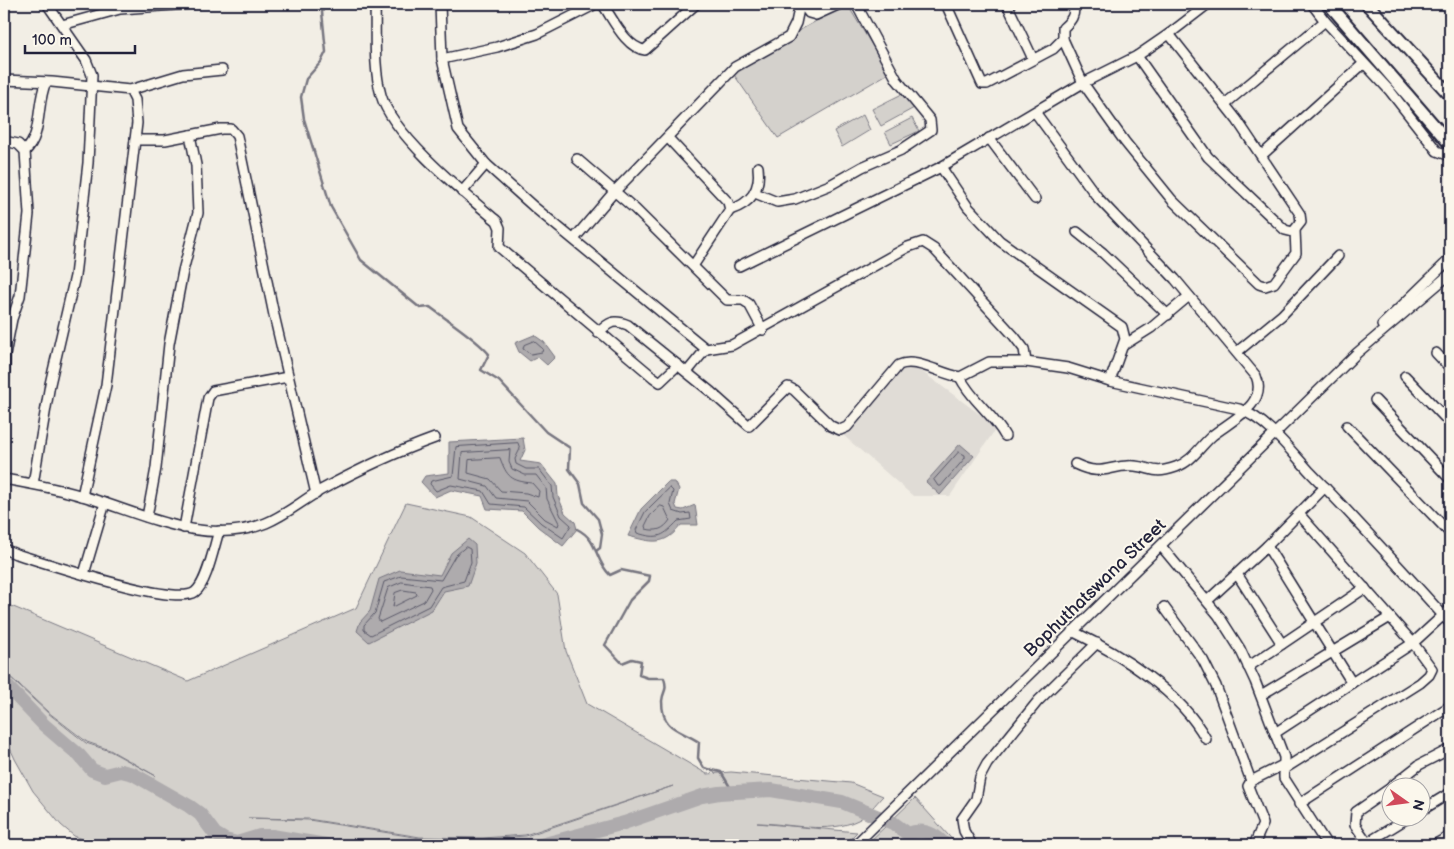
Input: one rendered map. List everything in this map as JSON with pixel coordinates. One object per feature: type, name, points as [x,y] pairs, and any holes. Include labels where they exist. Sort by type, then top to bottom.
[{"type":"main road","points":[[1329,4],[1450,144]]},
{"type":"main road","points":[[1367,4],[1450,94]]},
{"type":"street","points":[[33,484],[59,338],[66,321],[75,276],[88,163],[92,87],[92,75],[86,60],[47,4]]},
{"type":"street","points":[[62,25],[120,9],[189,4]]},
{"type":"street","points":[[375,4],[377,70],[381,96],[389,113],[406,135],[462,192],[497,221],[500,228],[499,247],[598,333],[660,382],[678,366]]},
{"type":"street","points":[[440,4],[442,59],[458,129],[486,164],[706,349]]},
{"type":"street","points":[[442,59],[497,47],[537,34],[597,4],[603,5],[630,43],[638,50],[645,50],[696,4]]},
{"type":"street","points":[[801,4],[809,13],[816,15],[840,4]]},
{"type":"street","points":[[574,239],[614,192],[735,67],[789,37],[796,23],[801,4]]},
{"type":"street","points":[[755,193],[777,202],[794,199],[830,185],[862,167],[901,150],[931,130],[930,120],[897,80],[856,4]]},
{"type":"street","points":[[946,4],[982,84],[987,84],[1053,49],[1063,39]]},
{"type":"street","points":[[1007,4],[1033,59]]},
{"type":"street","points":[[1073,4],[1075,11],[1072,20],[1063,28],[1063,39],[1083,83],[1125,142],[1172,200],[1258,284],[1265,286],[1274,283],[1296,253],[1295,230]]},
{"type":"street","points":[[739,266],[941,167],[1083,83],[1137,56],[1208,4]]},
{"type":"street","points":[[1312,4],[1324,21],[1390,91],[1437,151],[1450,156]]},
{"type":"street","points":[[1225,104],[1324,21]]},
{"type":"street","points":[[1137,56],[1208,157],[1285,230],[1292,232],[1295,230],[1301,222],[1300,214],[1275,179],[1262,155],[1225,104],[1169,34]]},
{"type":"street","points":[[1262,155],[1363,64]]},
{"type":"street","points":[[4,80],[130,90],[183,74],[222,70]]},
{"type":"street","points":[[25,151],[32,145],[35,136],[40,98],[46,82]]},
{"type":"street","points":[[82,496],[106,386],[137,123],[135,100],[130,90]]},
{"type":"street","points":[[1036,112],[1098,198],[1190,296],[1256,376],[1259,384],[1254,401],[1246,411],[1213,435],[1185,463],[1157,472],[1136,466],[1101,472],[1090,471],[1075,464]]},
{"type":"street","points":[[135,140],[165,140],[221,129],[231,129],[237,136],[288,377],[316,494]]},
{"type":"street","points":[[147,517],[155,476],[169,344],[183,271],[198,213],[196,165],[190,135]]},
{"type":"street","points":[[668,138],[728,202],[730,210]]},
{"type":"street","points":[[989,138],[1034,199]]},
{"type":"street","points":[[4,141],[18,144],[25,151],[30,214],[20,296],[12,319],[6,355],[4,386]]},
{"type":"street","points":[[578,159],[728,300],[743,300],[748,304],[763,330]]},
{"type":"street","points":[[462,192],[486,164]]},
{"type":"street","points":[[693,266],[730,210],[744,206],[755,193],[760,179],[758,167]]},
{"type":"street","points":[[941,167],[984,226],[1022,258],[1122,327],[1125,332],[1124,345],[1110,381]]},
{"type":"street","points":[[1078,232],[1103,253],[1168,315]]},
{"type":"street","points":[[687,372],[706,349],[732,346],[908,247],[923,242],[934,249],[1014,336],[1024,349],[1026,362]]},
{"type":"street","points":[[1236,352],[1282,315],[1338,256]]},
{"type":"street","name":"Bophuthatswana Street","points":[[1357,353],[1374,333],[1450,260]]},
{"type":"street","name":"Bophuthatswana Street","points":[[856,844],[1357,353],[1450,274]]},
{"type":"street","points":[[1124,345],[1139,337],[1190,296]]},
{"type":"street","points":[[598,333],[608,324],[617,320],[628,325],[687,372],[749,426],[788,387],[794,390],[831,426],[840,430],[847,427],[899,366],[906,362],[914,362],[934,371],[960,378],[989,362],[1026,362],[1068,368],[1110,381],[1246,411],[1274,434],[1447,613],[1450,623]]},
{"type":"street","points":[[1436,352],[1450,368]]},
{"type":"street","points":[[1405,376],[1450,423]]},
{"type":"street","points":[[184,528],[208,398],[213,392],[288,377]]},
{"type":"street","points":[[960,378],[967,392],[999,424],[1004,436]]},
{"type":"street","points":[[1375,400],[1450,479]]},
{"type":"street","points":[[1347,426],[1450,533]]},
{"type":"street","points":[[4,479],[82,496],[184,528],[219,531],[266,523],[316,494],[405,448],[436,438]]},
{"type":"street","points":[[1207,601],[1267,546],[1325,487]]},
{"type":"street","points":[[84,574],[105,503]]},
{"type":"street","points":[[1254,845],[1263,824],[1248,791],[1248,786],[1252,781],[1284,766],[1426,679],[1431,672],[1430,665],[1413,643],[1299,514]]},
{"type":"street","points":[[4,548],[141,590],[187,594],[195,592],[204,579],[219,531]]},
{"type":"street","points":[[1161,546],[1228,629],[1248,666],[1275,732],[1284,766],[1284,778],[1326,845]]},
{"type":"street","points":[[1267,546],[1352,683]]},
{"type":"street","points":[[1237,574],[1282,644]]},
{"type":"street","points":[[1248,666],[1365,588]]},
{"type":"street","points":[[1164,607],[1203,660],[1216,686],[1252,781]]},
{"type":"street","points":[[1275,732],[1413,643],[1447,613]]},
{"type":"street","points":[[1261,695],[1390,617]]},
{"type":"street","points":[[1072,631],[1097,643],[1146,674],[1191,718],[1206,739]]},
{"type":"street","points":[[972,845],[964,830],[962,819],[976,799],[982,772],[1038,701],[1097,643]]},
{"type":"street","points":[[1299,804],[1450,706]]},
{"type":"street","points":[[1406,776],[1419,765],[1450,749]]},
{"type":"street","points":[[1432,804],[1450,793]]},
{"type":"street","points":[[1382,794],[1356,812],[1355,824],[1368,844],[1396,826]]},
{"type":"street","points":[[1434,845],[1450,836]]},
{"type":"shaded area","points":[[847,4],[889,73],[778,138],[730,69]]},
{"type":"shaded area","points":[[906,92],[914,108],[881,126],[872,109]]},
{"type":"shaded area","points":[[863,115],[870,130],[842,147],[834,131]]},
{"type":"shaded area","points":[[912,118],[919,131],[891,144],[885,132]]},
{"type":"shaded area","points":[[905,359],[997,427],[950,496],[913,496],[843,435]]},
{"type":"shaded area","points":[[406,503],[471,517],[525,553],[557,594],[566,651],[587,704],[707,774],[731,772],[851,783],[883,796],[865,816],[834,827],[821,828],[757,823],[857,832],[844,845],[96,845],[74,836],[61,825],[33,791],[4,735],[4,672],[48,713],[86,743],[110,751],[156,776],[110,750],[87,742],[48,712],[4,671],[4,603],[188,681],[356,608]],"holes":[[[673,786],[526,836],[483,839],[420,838],[309,820],[248,818],[308,819],[420,837],[482,838],[525,835]]]},
{"type":"shaded area","points":[[915,798],[957,845],[866,845]]},
{"type":"water","points":[[534,335],[544,342],[555,357],[547,365],[538,357],[530,361],[519,352],[515,343]]},
{"type":"water","points":[[523,438],[525,450],[520,461],[541,464],[557,484],[558,496],[565,513],[575,522],[577,529],[563,546],[538,527],[522,511],[487,509],[482,496],[451,490],[435,497],[421,482],[425,476],[449,473],[449,442]]},
{"type":"water","points":[[960,444],[974,456],[940,495],[926,482]]},
{"type":"water","points":[[668,482],[675,482],[679,489],[675,504],[677,509],[683,510],[695,505],[698,525],[681,525],[669,537],[657,541],[628,536],[641,509]]},
{"type":"water","points":[[468,539],[475,545],[476,563],[468,586],[444,591],[432,610],[369,642],[357,631],[360,622],[370,611],[379,579],[400,570],[440,575],[451,553]]},
{"type":"waterway","points":[[326,4],[322,12],[326,52],[321,62],[306,79],[301,97],[304,119],[331,207],[361,260],[420,308],[430,307],[484,348],[489,354],[481,370],[499,381],[546,432],[570,448],[569,469],[580,484],[584,503],[598,519],[602,534],[600,548],[596,551]]},
{"type":"waterway","points":[[577,529],[593,544],[601,563],[610,575],[621,570],[650,576],[649,581],[630,600],[605,645],[622,663],[632,659],[641,661],[639,675],[648,678],[664,678],[665,689],[662,701],[665,718],[673,728],[699,742],[698,758],[704,768],[721,772],[733,792]]},
{"type":"waterway","points":[[4,683],[44,725],[79,755],[92,770],[105,775],[121,771],[133,774],[189,806],[200,814],[215,834],[225,840],[237,843],[260,836],[272,836],[326,845]]},
{"type":"waterway","points":[[541,845],[624,823],[702,796],[719,793],[771,790],[842,802],[893,823],[908,834],[919,831],[928,833],[937,837],[945,845]]}]
